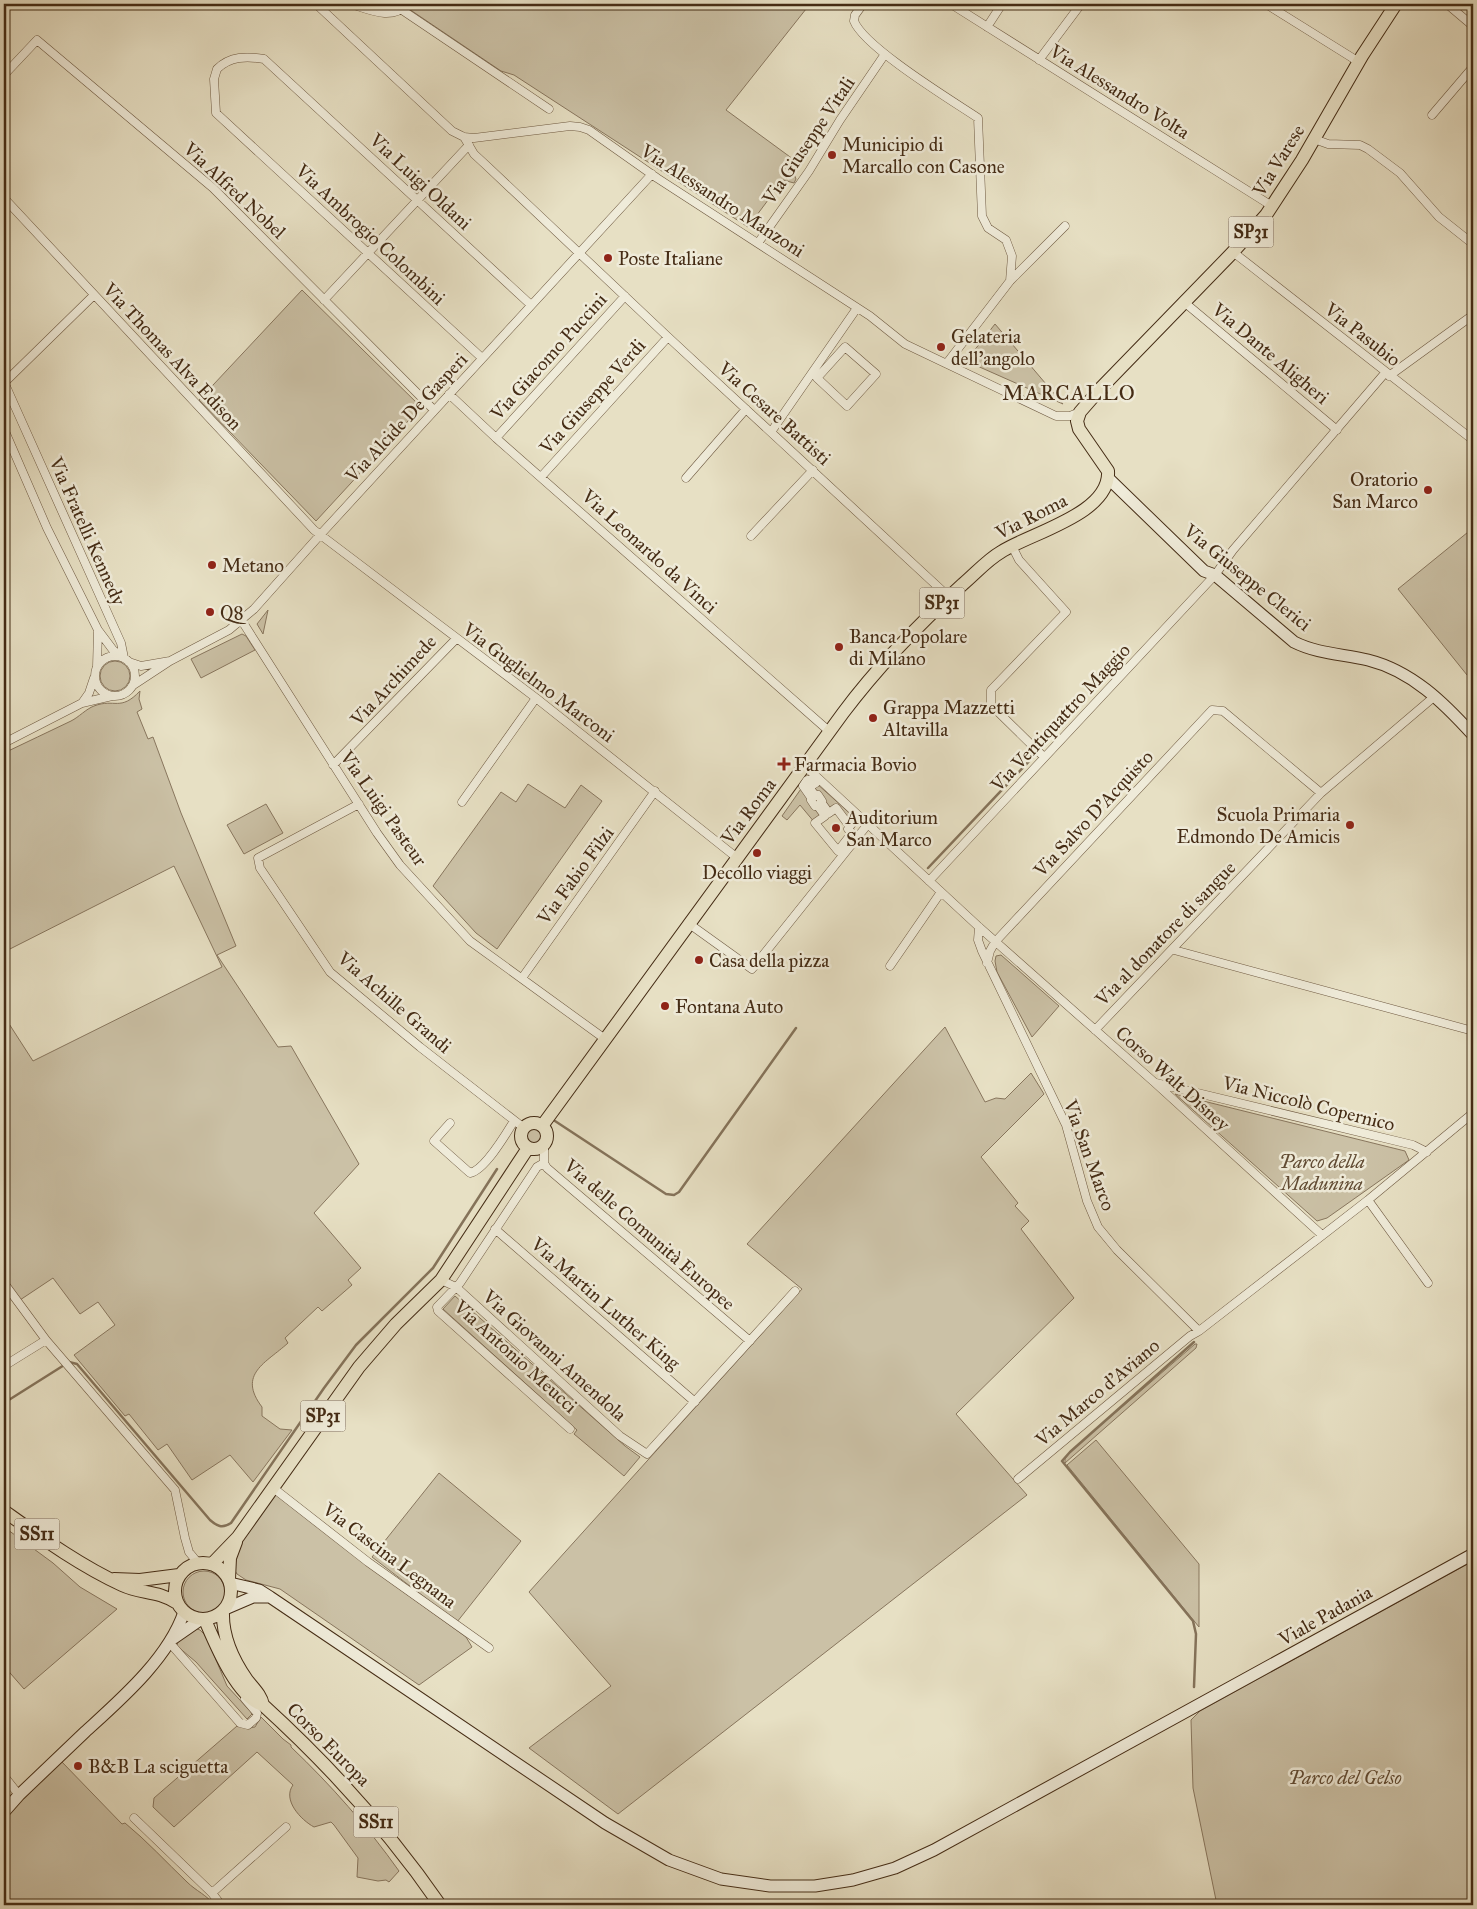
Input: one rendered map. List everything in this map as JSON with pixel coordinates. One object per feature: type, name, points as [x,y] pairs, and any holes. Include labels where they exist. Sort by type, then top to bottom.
[{"type":"main road","name":"Via Varese","points":[[1080,412],[1106,382],[1234,252],[1272,206],[1314,139],[1358,62],[1396,4]]},
{"type":"main road","name":"Via Giuseppe Clerici","points":[[1080,412],[1077,424],[1104,464],[1108,471],[1108,478]]},
{"type":"main road","name":"Via Roma","points":[[542,1126],[736,857],[867,681],[892,652],[949,597],[998,554],[1079,513],[1096,501],[1108,478]]},
{"type":"main road","points":[[531,1124],[542,1126],[547,1137],[544,1145],[536,1149],[528,1148],[522,1141],[519,1125],[531,1124]]},
{"type":"main road","name":"SP31","points":[[212,1564],[238,1537],[358,1367],[396,1324],[441,1280],[528,1148]]},
{"type":"main road","name":"SS11","points":[[4,1511],[70,1558],[107,1578]]},
{"type":"main road","name":"SP31","points":[[230,1581],[230,1558],[238,1537]]},
{"type":"main road","points":[[180,1608],[174,1593],[175,1584],[179,1575],[187,1567],[198,1563],[212,1564],[225,1573],[230,1581]]},
{"type":"main road","points":[[107,1578],[140,1580],[179,1575]]},
{"type":"main road","points":[[107,1578],[128,1588],[166,1596],[192,1617],[203,1620],[215,1617],[224,1610]]},
{"type":"main road","name":"SS11","points":[[224,1610],[230,1601],[230,1581]]},
{"type":"main road","name":"Corso Europa","points":[[224,1610],[224,1632],[231,1650],[246,1679],[262,1698],[263,1706]]},
{"type":"main road","name":"Corso Europa","points":[[203,1620],[242,1689],[257,1704],[263,1706],[306,1744],[359,1800],[416,1870],[440,1905]]},
{"type":"street","points":[[4,6],[21,4]]},
{"type":"street","points":[[351,4],[388,14],[405,7],[549,109]]},
{"type":"street","points":[[863,4],[855,15],[854,21],[856,27],[866,38],[885,54],[978,118],[982,216],[988,228],[1006,240],[1012,256],[1010,281]]},
{"type":"street","name":"Via Alessandro Volta","points":[[951,4],[1272,206]]},
{"type":"street","points":[[987,27],[1002,4]]},
{"type":"street","points":[[1039,60],[1082,4]]},
{"type":"street","points":[[1266,4],[1358,62]]},
{"type":"street","points":[[1446,4],[1473,26]]},
{"type":"street","points":[[321,5],[446,127],[464,137]]},
{"type":"street","name":"Via Alfred Nobel","points":[[4,75],[38,40],[213,188],[434,410]]},
{"type":"street","name":"Via Giuseppe Vitali","points":[[758,243],[809,171],[840,120],[885,54]]},
{"type":"street","name":"Via Luigi Oldani","points":[[239,134],[214,110],[214,79],[217,69],[232,59],[250,57],[264,59],[531,305]]},
{"type":"street","points":[[1432,116],[1473,67]]},
{"type":"street","name":"Via Alessandro Manzoni","points":[[464,137],[570,126],[589,130],[652,174],[857,308],[905,344],[1056,416],[1070,416],[1080,412]]},
{"type":"street","name":"Via Ambrogio Colombini","points":[[239,134],[482,358]]},
{"type":"street","name":"Via Cesare Battisti","points":[[464,137],[474,154],[668,337],[949,597]]},
{"type":"street","points":[[1314,139],[1336,145],[1360,145],[1374,153],[1400,173],[1439,217],[1473,244]]},
{"type":"street","points":[[324,300],[469,145]]},
{"type":"street","name":"Via Alcide De Gasperi","points":[[132,686],[170,661],[229,630],[242,621],[652,174]]},
{"type":"street","name":"Via Thomas Alva Edison","points":[[4,198],[320,535]]},
{"type":"street","points":[[947,363],[1010,281],[1065,226]]},
{"type":"street","name":"Via Pasubio","points":[[1234,252],[1473,440]]},
{"type":"street","points":[[4,382],[94,295]]},
{"type":"street","name":"Via Giacomo Puccini","points":[[496,438],[625,296]]},
{"type":"street","name":"Via Dante Aligheri","points":[[1184,302],[1337,430]]},
{"type":"street","points":[[771,432],[857,308]]},
{"type":"street","name":"Via Ventiquattro Maggio","points":[[929,881],[1216,575],[1233,550],[1387,374],[1473,316]]},
{"type":"street","name":"Via Giuseppe Verdi","points":[[541,477],[668,337]]},
{"type":"street","points":[[845,347],[876,374],[848,406],[817,378],[845,347]]},
{"type":"street","name":"Via Fratelli Kennedy","points":[[4,382],[121,643],[126,660]]},
{"type":"street","name":"Via Leonardo da Vinci","points":[[450,394],[496,438],[830,732]]},
{"type":"street","points":[[686,478],[746,409]]},
{"type":"street","name":"Via Fratelli Kennedy","points":[[4,429],[47,528],[98,630],[113,650],[126,660]]},
{"type":"street","points":[[751,536],[813,470]]},
{"type":"street","name":"Via Giuseppe Clerici","points":[[1108,478],[1204,571],[1216,575],[1294,642],[1307,648],[1369,660],[1413,680],[1435,696],[1473,735]]},
{"type":"street","name":"Via Guglielmo Marconi","points":[[320,535],[536,698],[736,857]]},
{"type":"street","points":[[1012,546],[1019,560],[1066,612],[991,690],[991,705],[1044,757]]},
{"type":"street","name":"Via Luigi Pasteur","points":[[242,621],[400,865],[470,941],[604,1039]]},
{"type":"street","name":"Via Fratelli Kennedy","points":[[96,670],[98,630]]},
{"type":"street","name":"Via Archimede","points":[[334,765],[456,639]]},
{"type":"street","points":[[4,742],[82,703],[124,694],[132,686],[135,676],[132,665],[118,656],[106,658],[96,670],[89,692],[82,703]]},
{"type":"street","name":"Via Alcide De Gasperi","points":[[126,660],[141,666],[170,661]]},
{"type":"street","points":[[96,670],[97,686],[102,692],[113,696]]},
{"type":"street","name":"Via al donatore di sangue","points":[[1095,1030],[1174,950],[1321,793],[1435,696]]},
{"type":"street","points":[[462,802],[536,698]]},
{"type":"street","name":"Via Salvo D'Acquisto","points":[[995,942],[1209,711],[1215,709],[1223,711],[1321,793]]},
{"type":"street","points":[[805,766],[979,927]]},
{"type":"street","points":[[807,780],[812,780],[816,783],[811,786],[811,790],[816,796],[818,795],[822,801],[820,802],[829,813],[836,808],[848,824],[854,817],[856,818],[848,828],[852,833],[838,851],[815,824],[826,816],[817,805],[815,806],[803,786],[807,780]]},
{"type":"street","name":"Via Fabio Filzi","points":[[522,978],[655,791]]},
{"type":"street","name":"Via Achille Grandi","points":[[359,804],[258,858],[260,868],[330,972],[420,1047],[519,1125]]},
{"type":"street","points":[[688,923],[752,969],[868,824]]},
{"type":"street","points":[[890,966],[941,892]]},
{"type":"street","name":"Corso Walt Disney","points":[[979,927],[1322,1234]]},
{"type":"street","name":"Via San Marco","points":[[979,927],[978,940],[987,963],[1066,1125],[1088,1201],[1098,1227],[1117,1250],[1199,1331]]},
{"type":"street","points":[[987,963],[990,950],[995,942]]},
{"type":"street","points":[[1174,950],[1473,1031]]},
{"type":"street","name":"Via Niccolò Copernico","points":[[1154,1082],[1413,1145],[1427,1152]]},
{"type":"street","name":"Via Marco d'Aviano","points":[[1018,1479],[1190,1336],[1368,1200],[1473,1113]]},
{"type":"street","points":[[450,1123],[434,1141],[470,1173],[476,1171],[519,1125]]},
{"type":"street","name":"Via delle Comunità Europee","points":[[544,1145],[544,1163],[548,1168],[750,1341]]},
{"type":"street","points":[[456,1287],[537,1167],[544,1163]]},
{"type":"street","points":[[1368,1200],[1428,1283]]},
{"type":"street","name":"Via Martin Luther King","points":[[495,1229],[695,1402]]},
{"type":"street","name":"Via Giovanni Amendola","points":[[441,1280],[456,1287],[620,1436],[647,1454],[695,1402]]},
{"type":"street","points":[[4,1283],[46,1340],[175,1490],[189,1552],[198,1563]]},
{"type":"street","name":"Via Antonio Meucci","points":[[456,1287],[437,1307],[438,1311],[570,1429]]},
{"type":"street","points":[[695,1402],[795,1292]]},
{"type":"street","points":[[4,1366],[46,1340]]},
{"type":"street","name":"Via Cascina Legnana","points":[[272,1487],[368,1562],[489,1648]]},
{"type":"street","name":"Viale Padania","points":[[270,1597],[286,1606],[605,1824],[669,1860],[720,1879],[770,1886],[815,1886],[844,1882],[895,1868],[934,1850],[1473,1554]]},
{"type":"street","points":[[230,1581],[258,1590],[270,1597]]},
{"type":"street","points":[[224,1610],[253,1597],[270,1597]]},
{"type":"street","points":[[4,1812],[18,1795],[130,1690],[180,1624],[180,1608]]},
{"type":"street","points":[[168,1642],[203,1620]]},
{"type":"street","points":[[168,1642],[240,1723],[248,1725],[256,1718],[256,1713],[230,1682],[220,1659],[221,1652]]},
{"type":"street","points":[[4,1776],[18,1795]]},
{"type":"street","points":[[134,1818],[221,1905]]},
{"type":"street","points":[[212,1894],[286,1827]]},
{"type":"green space","points":[[413,4],[810,4],[726,110],[797,162],[792,169],[796,179],[794,183],[783,180],[748,227],[514,75],[501,71],[409,9]]},
{"type":"green space","points":[[302,290],[421,407],[316,521],[199,400]]},
{"type":"green space","points":[[995,324],[1063,404],[966,361]]},
{"type":"green space","points":[[1473,528],[1473,670],[1467,675],[1398,589]]},
{"type":"green space","points":[[268,610],[263,634],[257,624]]},
{"type":"green space","points":[[242,634],[246,636],[255,650],[201,678],[191,659]]},
{"type":"green space","points":[[115,661],[121,662],[129,670],[129,682],[121,690],[115,691],[109,690],[101,682],[100,676],[101,670],[109,662]]},
{"type":"green space","points":[[140,691],[139,699],[142,709],[137,712],[148,739],[153,737],[181,813],[236,946],[217,955],[278,1047],[291,1046],[359,1164],[314,1213],[361,1268],[348,1280],[352,1285],[322,1311],[318,1307],[285,1338],[288,1343],[257,1370],[252,1386],[255,1396],[262,1407],[262,1416],[280,1429],[292,1430],[253,1482],[230,1455],[192,1480],[167,1444],[158,1450],[129,1414],[125,1416],[74,1355],[115,1325],[98,1302],[80,1314],[53,1278],[20,1300],[4,1278],[4,1016],[33,1061],[222,967],[174,866],[4,952],[4,753],[71,721],[91,707],[107,703],[122,703]]},
{"type":"green space","points":[[816,783],[854,817],[848,824],[836,808],[829,813],[811,786]]},
{"type":"green space","points":[[528,784],[565,808],[581,785],[602,801],[497,949],[476,933],[433,886],[501,792],[516,802]]},
{"type":"green space","points":[[803,786],[825,816],[815,823],[800,805],[787,820],[782,816]]},
{"type":"green space","points":[[266,804],[283,833],[244,854],[227,825]]},
{"type":"green space","points":[[1001,955],[1059,1006],[1032,1037],[997,972],[996,956]]},
{"type":"green space","points":[[945,1027],[985,1102],[996,1098],[1005,1099],[1031,1073],[1044,1094],[981,1157],[1018,1203],[1015,1206],[1029,1221],[1021,1229],[1074,1298],[956,1414],[1027,1495],[618,1814],[529,1748],[611,1686],[529,1592],[802,1289],[747,1244]]},
{"type":"green space","name":"Parco della Madunina","points":[[1175,1094],[1405,1151],[1409,1160],[1327,1218],[1317,1221]]},
{"type":"green space","points":[[532,1128],[538,1128],[543,1133],[541,1142],[532,1144],[527,1139],[527,1133]]},
{"type":"green space","points":[[455,1296],[625,1446],[640,1457],[624,1476],[574,1434],[577,1430],[443,1309]]},
{"type":"green space","points":[[1197,1344],[1196,1348],[1065,1463],[1065,1459],[1071,1451]]},
{"type":"green space","points":[[1096,1440],[1199,1564],[1199,1627],[1067,1465]]},
{"type":"green space","points":[[439,1473],[521,1541],[457,1622],[372,1557]]},
{"type":"green space","points":[[275,1494],[365,1564],[466,1637],[472,1647],[419,1685],[280,1589],[246,1580],[237,1574],[234,1569],[236,1548]]},
{"type":"green space","points":[[4,1527],[53,1563],[80,1587],[117,1609],[24,1689],[4,1666]]},
{"type":"green space","name":"Parco del Gelso","points":[[1473,1561],[1473,1905],[1217,1905],[1193,1788],[1191,1720],[1200,1711]]},
{"type":"green space","points":[[200,1571],[208,1571],[219,1577],[225,1592],[219,1607],[208,1613],[200,1613],[189,1607],[183,1596],[183,1588],[189,1577]]},
{"type":"green space","points":[[195,1628],[206,1636],[227,1686],[251,1712],[252,1714],[247,1719],[196,1662],[177,1646],[178,1641]]},
{"type":"green space","points":[[261,1717],[320,1776],[374,1838],[399,1871],[389,1882],[386,1880],[378,1881],[357,1877],[358,1858],[334,1825],[331,1822],[314,1827],[304,1820],[291,1803],[290,1791],[293,1785],[257,1752],[174,1827],[153,1807],[154,1798],[237,1726],[255,1727]]},
{"type":"green space","points":[[62,1762],[122,1824],[125,1823],[149,1844],[187,1882],[214,1905],[4,1905],[4,1820],[28,1792]]},
{"type":"waterway","points":[[928,868],[1034,756]]},
{"type":"waterway","points":[[555,1121],[666,1194],[674,1195],[679,1192],[796,1028]]},
{"type":"waterway","points":[[4,1403],[69,1362],[77,1364],[210,1520],[220,1526],[228,1525],[356,1345],[433,1268],[497,1169]]},
{"type":"waterway","points":[[1194,1342],[1062,1461],[1193,1621],[1196,1634],[1194,1687]]},
{"type":"place","name":"Municipio di Marcallo con Casone","points":[[832,155]]},
{"type":"place","name":"Poste Italiane","points":[[608,258]]},
{"type":"place","name":"Gelateria dell'angolo","points":[[941,347]]},
{"type":"place","name":"Oratorio San Marco","points":[[1428,490]]},
{"type":"place","name":"Metano","points":[[212,565]]},
{"type":"place","name":"Q8","points":[[210,612]]},
{"type":"place","name":"Banca Popolare di Milano","points":[[839,647]]},
{"type":"place","name":"Grappa Mazzetti Altavilla","points":[[873,718]]},
{"type":"place","name":"Farmacia Bovio","points":[[784,764]]},
{"type":"place","name":"Scuola Primaria Edmondo De Amicis","points":[[1350,825]]},
{"type":"place","name":"Auditorium San Marco","points":[[836,828]]},
{"type":"place","name":"Decollo viaggi","points":[[757,853]]},
{"type":"place","name":"Casa della pizza","points":[[699,960]]},
{"type":"place","name":"Fontana Auto","points":[[665,1006]]},
{"type":"place","name":"B&B La sciguetta","points":[[78,1766]]},
{"type":"district","name":"MARCALLO","points":[[1069,393]]}]
